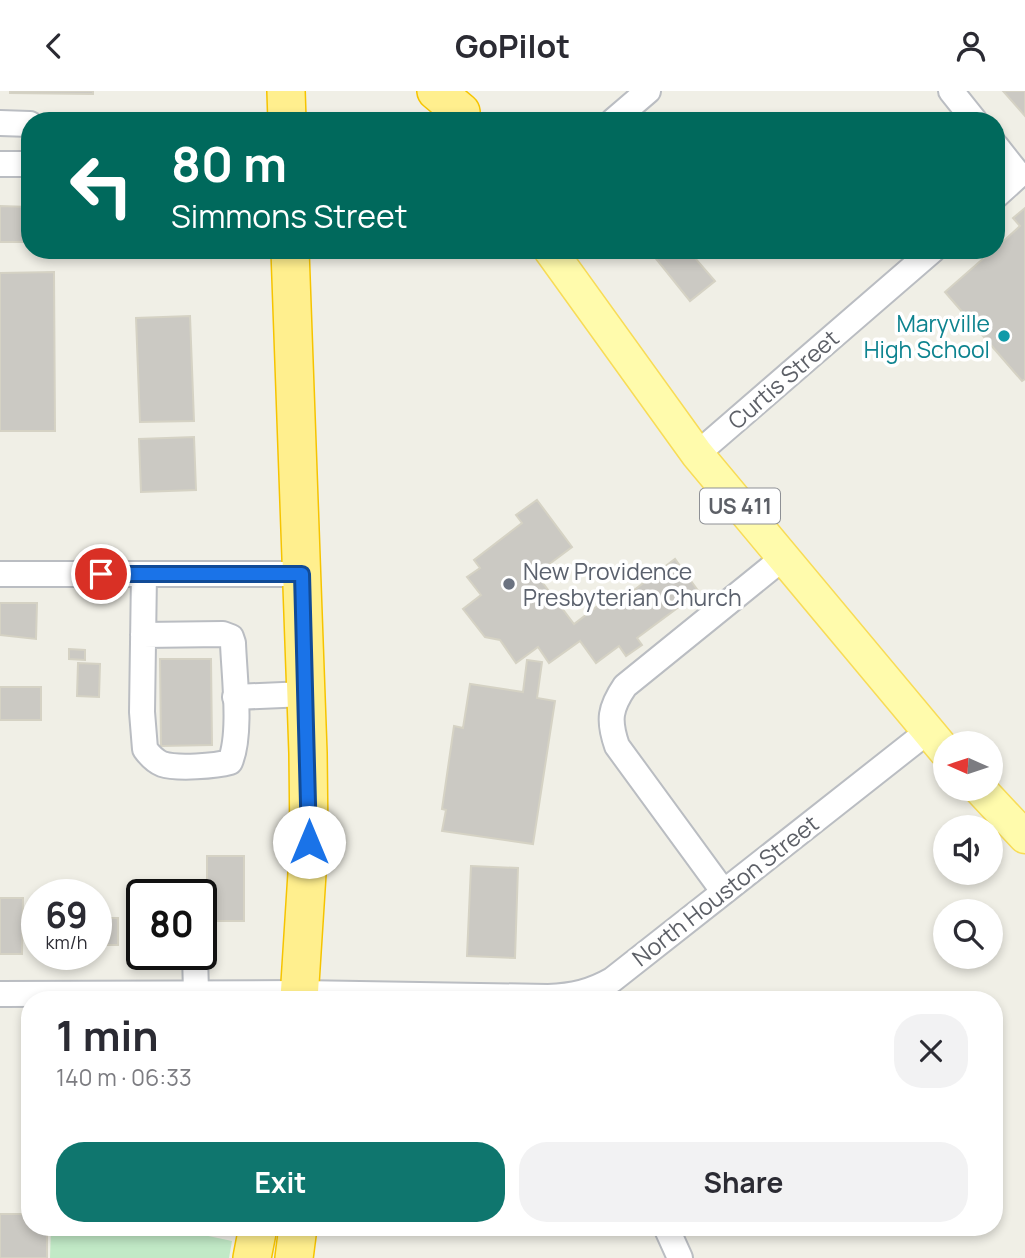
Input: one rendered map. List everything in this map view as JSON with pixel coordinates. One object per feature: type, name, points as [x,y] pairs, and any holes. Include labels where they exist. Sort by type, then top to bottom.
[{"type":"highway","points":[[290,259],[309,842],[300,991]]},
{"type":"highway","points":[[252,1258],[256,1236]]},
{"type":"highway","points":[[295,1258],[297,1236]]},
{"type":"main road","name":"US 411","points":[[556,259],[697,454],[933,738]]},
{"type":"main road","points":[[991,801],[1025,837]]},
{"type":"street","points":[[624,112],[648,91]]},
{"type":"street","points":[[951,91],[968,112]]},
{"type":"street","points":[[0,123],[21,124]]},
{"type":"street","points":[[1005,157],[1019,175],[1005,188]]},
{"type":"street","points":[[0,164],[21,164]]},
{"type":"street","name":"Curtis Street","points":[[697,454],[923,259]]},
{"type":"street","points":[[723,891],[617,746],[611,729],[611,714],[615,700],[625,686],[783,558]]},
{"type":"street","points":[[143,635],[223,634],[231,637],[236,734],[230,762],[169,765],[160,763],[145,749],[143,731],[143,635],[144,574]]},
{"type":"street","points":[[0,575],[302,574]]},
{"type":"street","points":[[235,697],[306,694]]},
{"type":"street","name":"North Houston Street","points":[[598,991],[723,891],[933,744]]},
{"type":"street","points":[[195,970],[196,991]]},
{"type":"street","name":"North Houston Street","points":[[0,993],[21,993]]},
{"type":"street","points":[[670,1236],[680,1258]]},
{"type":"green space","points":[[51,1236],[208,1236],[232,1241],[229,1258],[50,1258]]},
{"type":"building","points":[[93,91],[93,94],[10,93]]},
{"type":"building","points":[[1003,91],[1025,91],[1025,116]]},
{"type":"building","points":[[0,206],[21,207],[21,242],[0,242]]},
{"type":"building","name":"Maryville High School","points":[[1025,208],[1025,379],[1022,381],[945,292],[983,259],[1005,259],[1005,240],[1020,226],[1013,218]]},
{"type":"building","points":[[656,259],[696,259],[715,281],[690,301]]},
{"type":"building","points":[[54,272],[55,431],[0,431],[0,273]]},
{"type":"building","points":[[190,316],[194,421],[140,422],[136,318]]},
{"type":"building","points":[[194,437],[196,490],[141,492],[139,439]]},
{"type":"building","name":"New Providence Presbyterian Church","points":[[537,500],[572,547],[536,574],[574,624],[612,595],[617,603],[675,559],[699,592],[637,638],[642,645],[626,656],[619,646],[596,663],[580,641],[549,663],[538,647],[516,663],[500,640],[485,637],[463,609],[481,595],[467,577],[480,568],[474,560],[522,523],[516,515]]},
{"type":"building","points":[[0,603],[37,603],[36,639],[0,635]]},
{"type":"building","points":[[69,649],[85,650],[85,660],[69,659]]},
{"type":"building","points":[[160,659],[211,659],[212,745],[161,746]]},
{"type":"building","points":[[527,660],[542,662],[537,698],[555,701],[533,844],[442,831],[446,810],[442,809],[454,726],[463,728],[470,684],[523,692]]},
{"type":"building","points":[[78,663],[100,664],[99,697],[77,696]]},
{"type":"building","points":[[0,687],[41,687],[41,720],[0,720]]},
{"type":"building","points":[[207,856],[244,856],[244,921],[217,921],[217,879],[207,879]]},
{"type":"building","points":[[471,866],[518,868],[515,958],[467,956]]},
{"type":"building","points":[[0,898],[21,898],[21,954],[0,954]]},
{"type":"building","points":[[112,918],[118,918],[118,945],[112,945]]},
{"type":"building","points":[[0,1214],[21,1214],[21,1236],[47,1236],[47,1258],[0,1258]]},
{"type":"place","name":"Maryville High School","points":[[1004,336]]},
{"type":"place","name":"New Providence Presbyterian Church","points":[[509,584]]},
{"type":"route","points":[[101,574],[302,574],[309,842]]}]
